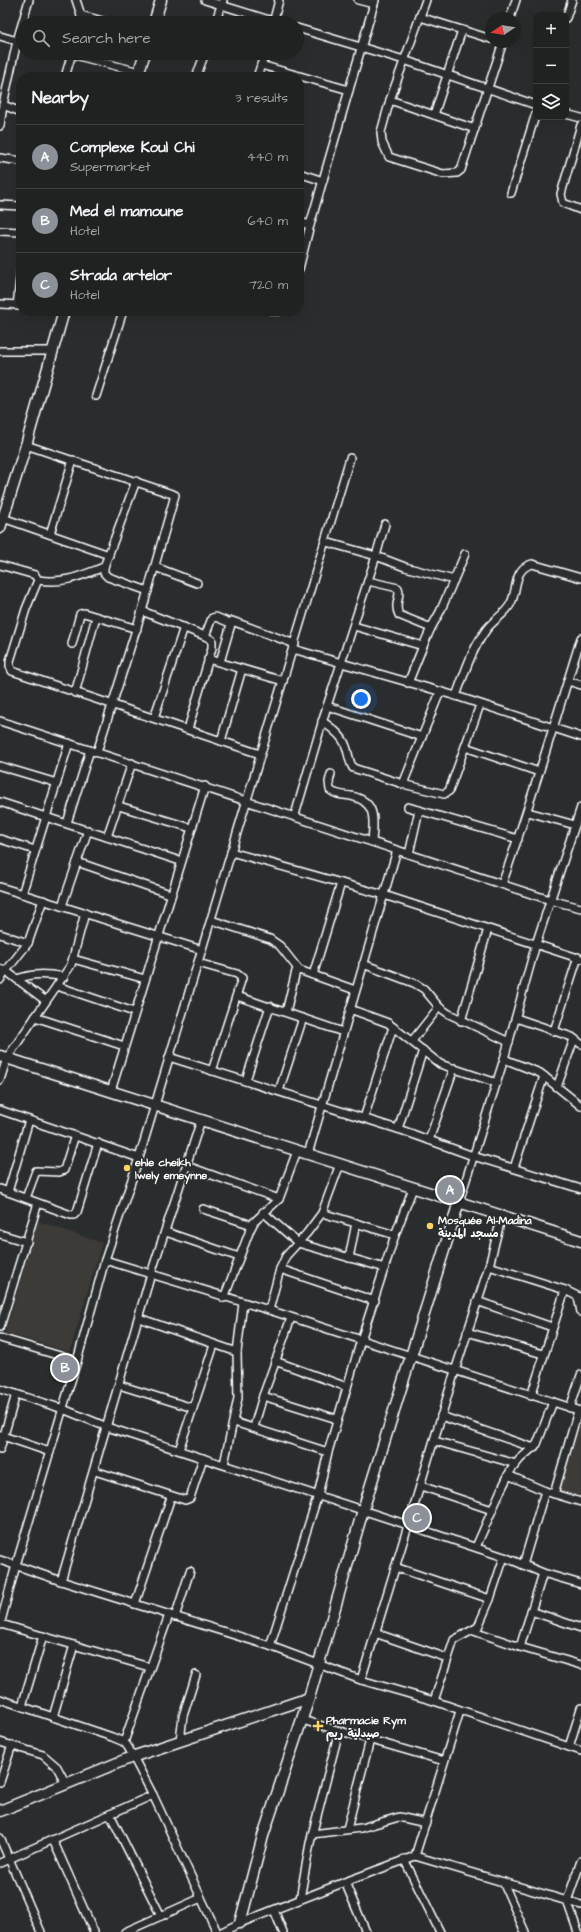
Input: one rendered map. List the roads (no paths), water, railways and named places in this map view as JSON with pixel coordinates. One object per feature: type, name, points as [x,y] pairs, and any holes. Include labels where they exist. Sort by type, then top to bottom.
[{"type":"street","points":[[24,16],[29,0]]},
{"type":"street","points":[[76,0],[82,15],[85,16]]},
{"type":"street","points":[[156,16],[161,0]]},
{"type":"street","points":[[205,0],[222,3],[256,16]]},
{"type":"street","points":[[276,16],[279,0]]},
{"type":"street","points":[[304,249],[322,181],[375,2],[358,0]]},
{"type":"street","points":[[426,0],[390,100],[381,132],[382,142],[389,157],[443,174],[457,173],[461,170],[501,48]]},
{"type":"street","points":[[512,12],[516,0]]},
{"type":"street","points":[[568,12],[572,0]]},
{"type":"street","points":[[217,16],[222,3]]},
{"type":"street","points":[[420,17],[485,37]]},
{"type":"street","points":[[304,30],[404,60],[533,104]]},
{"type":"street","points":[[434,115],[462,30]]},
{"type":"street","points":[[0,36],[16,41]]},
{"type":"street","points":[[0,126],[16,46]]},
{"type":"street","points":[[67,72],[70,60]]},
{"type":"street","points":[[91,60],[129,72]]},
{"type":"street","points":[[139,72],[143,60]]},
{"type":"street","points":[[198,72],[202,60]]},
{"type":"street","points":[[259,72],[263,60]]},
{"type":"street","points":[[261,65],[286,72]]},
{"type":"street","points":[[304,77],[349,90]]},
{"type":"street","points":[[0,84],[8,86]]},
{"type":"street","points":[[390,100],[475,129]]},
{"type":"street","points":[[3,105],[16,110]]},
{"type":"street","points":[[569,115],[581,118]]},
{"type":"street","points":[[511,193],[534,120]]},
{"type":"street","points":[[581,125],[560,194],[563,203],[581,210]]},
{"type":"street","points":[[0,158],[16,160]]},
{"type":"street","points":[[304,175],[322,181]]},
{"type":"street","points":[[0,205],[16,206]]},
{"type":"street","points":[[304,223],[310,225]]},
{"type":"street","points":[[0,231],[16,232]]},
{"type":"street","points":[[0,304],[16,306]]},
{"type":"street","points":[[62,316],[2,523],[50,534],[109,555]]},
{"type":"street","points":[[96,396],[121,316]]},
{"type":"street","points":[[1,353],[52,351]]},
{"type":"street","points":[[26,444],[175,494],[137,629],[112,706],[67,823]]},
{"type":"street","points":[[149,1667],[0,1624],[105,1260],[139,1158],[260,754],[326,542],[350,458]]},
{"type":"street","points":[[50,534],[73,460]]},
{"type":"street","points":[[136,481],[104,567],[104,573],[108,577],[148,591]]},
{"type":"street","points":[[295,815],[322,721],[354,626],[385,524]]},
{"type":"street","points":[[326,542],[454,580]]},
{"type":"street","points":[[408,683],[423,646],[440,612],[465,554]]},
{"type":"street","points":[[0,564],[35,575],[38,580]]},
{"type":"street","points":[[456,696],[473,649],[491,623],[506,612],[512,602],[518,575],[521,570],[532,564],[581,578]]},
{"type":"street","points":[[38,580],[63,582],[104,567]]},
{"type":"street","points":[[155,567],[197,583]]},
{"type":"street","points":[[38,580],[26,609],[10,666],[12,671],[112,706],[188,729],[260,754]]},
{"type":"street","points":[[368,581],[398,588],[400,591],[396,606],[399,615],[431,628]]},
{"type":"street","points":[[142,611],[184,627],[212,640],[212,648],[188,729]]},
{"type":"street","points":[[72,644],[80,614],[84,613],[137,629]]},
{"type":"street","points":[[75,693],[96,617]]},
{"type":"street","points":[[205,636],[212,618],[216,617],[230,623],[235,621],[294,646],[342,663],[456,696],[480,706],[581,737]]},
{"type":"street","points":[[220,662],[230,623]]},
{"type":"street","points":[[354,626],[423,646]]},
{"type":"street","points":[[154,718],[184,627]]},
{"type":"street","points":[[502,884],[528,812],[581,638]]},
{"type":"street","points":[[208,659],[283,681]]},
{"type":"street","points":[[221,741],[242,669]]},
{"type":"street","points":[[568,681],[581,685]]},
{"type":"street","points":[[403,784],[440,692]]},
{"type":"street","points":[[327,706],[422,737]]},
{"type":"street","points":[[322,721],[335,731],[346,744],[349,762],[353,768],[403,784],[444,794],[449,791],[480,706]]},
{"type":"street","points":[[0,721],[295,815],[372,842],[550,900],[581,908]]},
{"type":"street","points":[[22,894],[45,816],[69,743]]},
{"type":"street","points":[[465,747],[539,772]]},
{"type":"street","points":[[107,837],[119,806],[132,763]]},
{"type":"street","points":[[0,766],[57,783]]},
{"type":"street","points":[[331,774],[329,782],[330,790],[334,793],[358,798],[368,804],[374,815],[372,842]]},
{"type":"street","points":[[111,1091],[180,861],[205,786]]},
{"type":"street","points":[[0,802],[180,861]]},
{"type":"street","points":[[119,806],[191,828]]},
{"type":"street","points":[[408,806],[518,839]]},
{"type":"street","points":[[240,1923],[262,1836],[309,1698],[363,1510],[497,1083],[536,944],[581,807]]},
{"type":"street","points":[[409,854],[419,810]]},
{"type":"street","points":[[528,812],[575,825]]},
{"type":"street","points":[[62,906],[88,830]]},
{"type":"street","points":[[0,839],[35,850]]},
{"type":"street","points":[[308,1154],[397,850]]},
{"type":"street","points":[[231,852],[384,895],[579,958],[554,1031]]},
{"type":"street","points":[[77,862],[170,894]]},
{"type":"street","points":[[313,976],[341,883]]},
{"type":"street","points":[[0,887],[202,950]]},
{"type":"street","points":[[0,980],[3,970],[28,943],[43,900]]},
{"type":"street","points":[[0,1080],[3,1057],[64,977],[73,959],[85,913]]},
{"type":"street","points":[[211,920],[270,939],[280,946],[299,970],[355,990]]},
{"type":"street","points":[[461,1021],[488,928]]},
{"type":"street","points":[[0,934],[28,943]]},
{"type":"street","points":[[73,959],[145,979]]},
{"type":"street","points":[[198,963],[241,976],[242,982],[212,1071]]},
{"type":"street","points":[[363,964],[414,983],[424,989],[439,1007],[461,1021],[509,1042]]},
{"type":"street","points":[[3,970],[46,1001]]},
{"type":"street","points":[[286,1012],[294,974],[299,970]]},
{"type":"street","points":[[17,979],[28,975],[45,974],[64,977]]},
{"type":"street","points":[[57,986],[134,1012]]},
{"type":"street","points":[[237,996],[343,1032]]},
{"type":"street","points":[[246,1080],[270,1006]]},
{"type":"street","points":[[412,1041],[439,1007]]},
{"type":"street","points":[[350,1009],[382,1020],[412,1041],[440,1064],[497,1083]]},
{"type":"street","points":[[35,1016],[124,1046]]},
{"type":"street","points":[[279,1091],[303,1018]]},
{"type":"street","points":[[516,1018],[554,1031],[574,1039],[581,1044]]},
{"type":"street","points":[[364,1118],[393,1027]]},
{"type":"street","points":[[557,1088],[574,1039]]},
{"type":"street","points":[[398,1129],[423,1050]]},
{"type":"street","points":[[3,1057],[581,1241]]},
{"type":"street","points":[[169,1057],[246,1080],[398,1129],[474,1156],[581,1189]]},
{"type":"street","points":[[504,1059],[540,1073],[581,1106]]},
{"type":"street","points":[[429,1140],[454,1068]]},
{"type":"street","points":[[514,1168],[544,1076]]},
{"type":"street","points":[[0,1110],[139,1158]]},
{"type":"street","points":[[8,1192],[29,1120]]},
{"type":"street","points":[[61,1581],[95,1471],[151,1274],[166,1232],[201,1120]]},
{"type":"street","points":[[26,1198],[36,1171],[59,1172],[64,1170],[75,1136]]},
{"type":"street","points":[[0,1189],[74,1215],[98,1143]]},
{"type":"street","points":[[224,1298],[252,1225],[263,1212],[279,1199],[297,1151]]},
{"type":"street","points":[[269,1310],[280,1269],[286,1256],[307,1233],[322,1213],[340,1164]]},
{"type":"street","points":[[187,1166],[279,1199]]},
{"type":"street","points":[[270,1646],[318,1495],[328,1452],[361,1340],[395,1235],[413,1188]]},
{"type":"street","points":[[0,1327],[38,1202]]},
{"type":"street","points":[[203,1209],[252,1225]]},
{"type":"street","points":[[263,1212],[298,1243],[385,1268]]},
{"type":"street","points":[[322,1213],[395,1235]]},
{"type":"street","points":[[361,1680],[435,1440],[454,1371],[489,1266],[502,1215]]},
{"type":"street","points":[[349,1258],[356,1224]]},
{"type":"street","points":[[166,1232],[239,1257]]},
{"type":"street","points":[[0,1234],[27,1242]]},
{"type":"street","points":[[105,1260],[224,1298],[269,1310],[411,1358],[580,1411],[554,1494]]},
{"type":"street","points":[[489,1266],[565,1290],[579,1298],[581,1312]]},
{"type":"street","points":[[280,1269],[375,1300]]},
{"type":"street","points":[[531,1396],[543,1354],[565,1290]]},
{"type":"street","points":[[477,1302],[552,1327]]},
{"type":"street","points":[[224,1464],[238,1398],[237,1352],[243,1303]]},
{"type":"street","points":[[139,1318],[237,1352]]},
{"type":"street","points":[[254,1427],[263,1396],[291,1318]]},
{"type":"street","points":[[467,1332],[543,1354]]},
{"type":"street","points":[[0,1338],[77,1361]]},
{"type":"street","points":[[179,1450],[214,1345]]},
{"type":"street","points":[[275,1361],[347,1387]]},
{"type":"street","points":[[570,1408],[581,1375]]},
{"type":"street","points":[[120,1385],[193,1408]]},
{"type":"street","points":[[0,1389],[63,1409],[107,1427],[408,1524],[504,1557],[543,1573],[581,1584]]},
{"type":"street","points":[[0,1449],[2,1436],[16,1394]]},
{"type":"street","points":[[263,1396],[337,1420]]},
{"type":"street","points":[[476,1547],[508,1475],[516,1464],[537,1444],[553,1402]]},
{"type":"street","points":[[441,1416],[534,1448]]},
{"type":"street","points":[[234,1422],[254,1427],[328,1452]]},
{"type":"street","points":[[2,1436],[50,1452]]},
{"type":"street","points":[[435,1440],[516,1464]]},
{"type":"street","points":[[95,1471],[184,1500],[190,1498],[203,1458]]},
{"type":"street","points":[[508,1475],[545,1491],[581,1502]]},
{"type":"street","points":[[421,1486],[492,1510]]},
{"type":"street","points":[[523,1565],[545,1491]]},
{"type":"street","points":[[135,1604],[171,1497]]},
{"type":"street","points":[[434,1701],[454,1640],[457,1636],[474,1631],[478,1627],[490,1599],[504,1557]]},
{"type":"street","points":[[0,1560],[61,1581],[270,1646],[361,1680],[434,1701],[581,1751]]},
{"type":"street","points":[[395,1567],[490,1599]]},
{"type":"street","points":[[124,1742],[149,1667],[190,1571]]},
{"type":"street","points":[[520,1647],[543,1573]]},
{"type":"street","points":[[530,1611],[581,1628]]},
{"type":"street","points":[[474,1631],[520,1647],[581,1665]]},
{"type":"street","points":[[375,1633],[447,1658]]},
{"type":"street","points":[[22,1706],[43,1636]]},
{"type":"street","points":[[53,1717],[74,1645]]},
{"type":"street","points":[[180,1741],[183,1716],[196,1675]]},
{"type":"street","points":[[0,1811],[132,1757],[309,1698]]},
{"type":"street","points":[[0,1699],[124,1742],[153,1795],[217,1932]]},
{"type":"street","points":[[569,1747],[581,1708]]},
{"type":"street","points":[[415,1856],[460,1711]]},
{"type":"street","points":[[302,1720],[444,1761]]},
{"type":"street","points":[[300,1899],[318,1808],[339,1731]]},
{"type":"street","points":[[347,1829],[370,1740]]},
{"type":"street","points":[[0,1742],[43,1755],[52,1761],[57,1767],[66,1784]]},
{"type":"street","points":[[0,1782],[12,1746]]},
{"type":"street","points":[[0,1863],[153,1795]]},
{"type":"street","points":[[110,1814],[161,1916]]},
{"type":"street","points":[[312,1834],[361,1828],[399,1817],[426,1823]]},
{"type":"street","points":[[0,1838],[41,1932]]},
{"type":"street","points":[[54,1840],[94,1932]]},
{"type":"street","points":[[222,1932],[240,1923],[300,1899],[415,1856],[581,1905]]},
{"type":"street","points":[[404,1859],[440,1932]]},
{"type":"street","points":[[578,1932],[567,1901],[581,1861]]},
{"type":"street","points":[[345,1882],[366,1932]]},
{"type":"street","points":[[503,1882],[523,1931]]},
{"type":"street","points":[[124,1932],[201,1898]]},
{"type":"street","points":[[274,1910],[283,1932]]},
{"type":"place","name":"ehle cheikh lwely emeynne","points":[[127,1168]]},
{"type":"place","name":"Complexe Koul Chi","points":[[450,1190]]},
{"type":"place","name":"Mosquée Al-Madina مسجد المدينة","points":[[430,1226]]},
{"type":"place","name":"Med el mamoune","points":[[65,1368]]},
{"type":"place","name":"Strada artelor","points":[[417,1518]]},
{"type":"place","name":"Pharmacie Rym صيدلية ريم","points":[[318,1726]]}]
